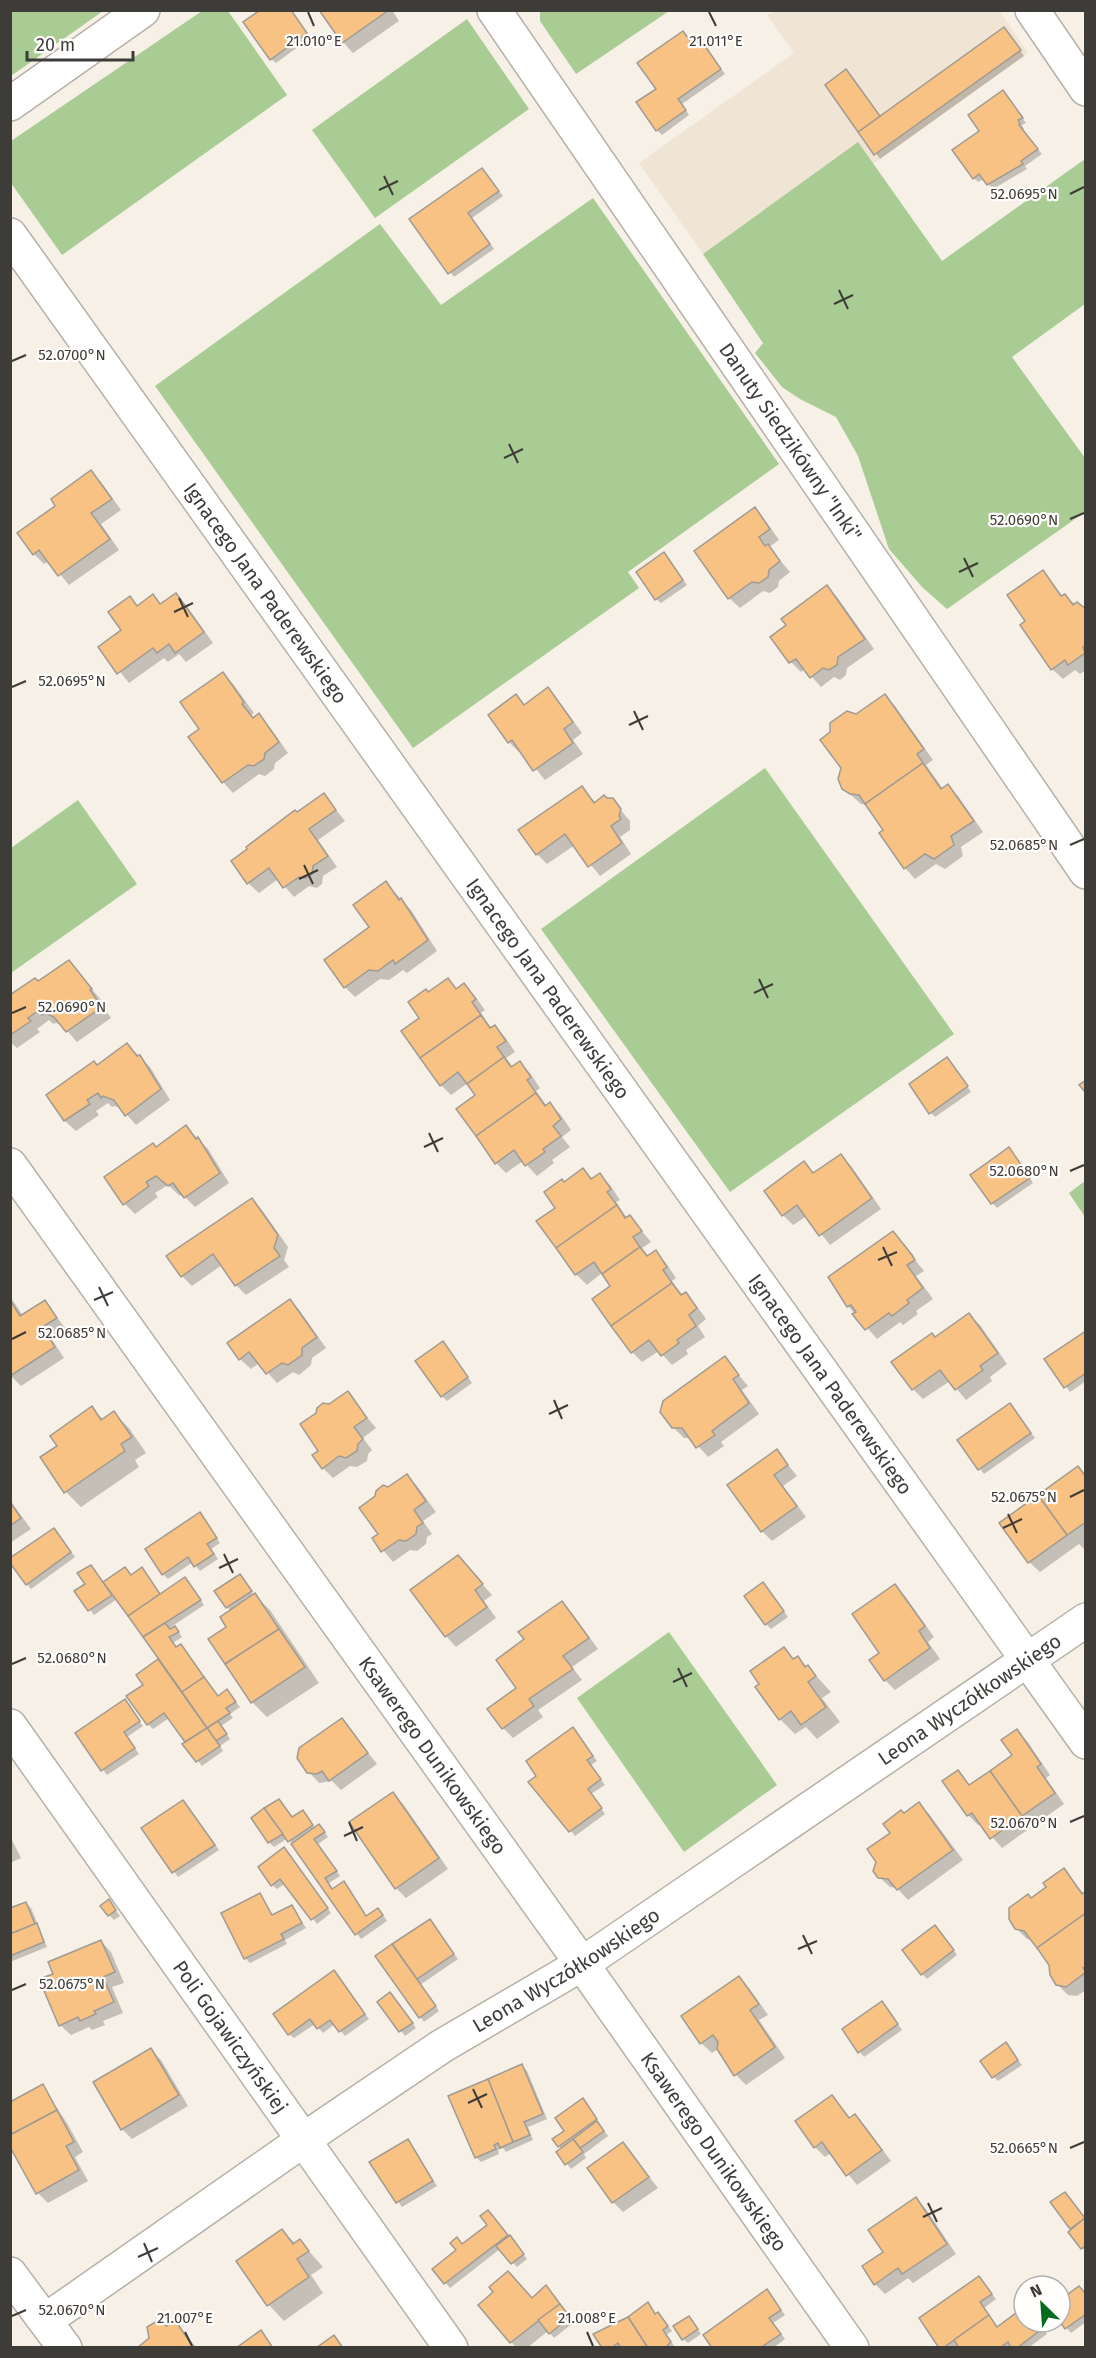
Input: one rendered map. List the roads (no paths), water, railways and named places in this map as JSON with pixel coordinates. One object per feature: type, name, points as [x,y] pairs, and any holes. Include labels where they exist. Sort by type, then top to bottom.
[{"type":"street","points":[[10,104],[143,10]]},
{"type":"street","name":"Danuty Siedzikówny \"Inki\"","points":[[494,10],[1086,872]]},
{"type":"street","points":[[1032,10],[1086,89]]},
{"type":"street","name":"Ignacego Jana Paderewskiego","points":[[10,235],[1086,1742]]},
{"type":"street","name":"Ksawerego Dunikowskiego","points":[[10,1165],[582,1964],[852,2348]]},
{"type":"street","name":"Leona Wyczółkowskiego","points":[[46,2320],[442,2046],[582,1964],[1086,1620]]},
{"type":"street","name":"Poli Gojawiczyńskiej","points":[[10,1726],[451,2348]]},
{"type":"street","points":[[10,2274],[65,2348]]}]
